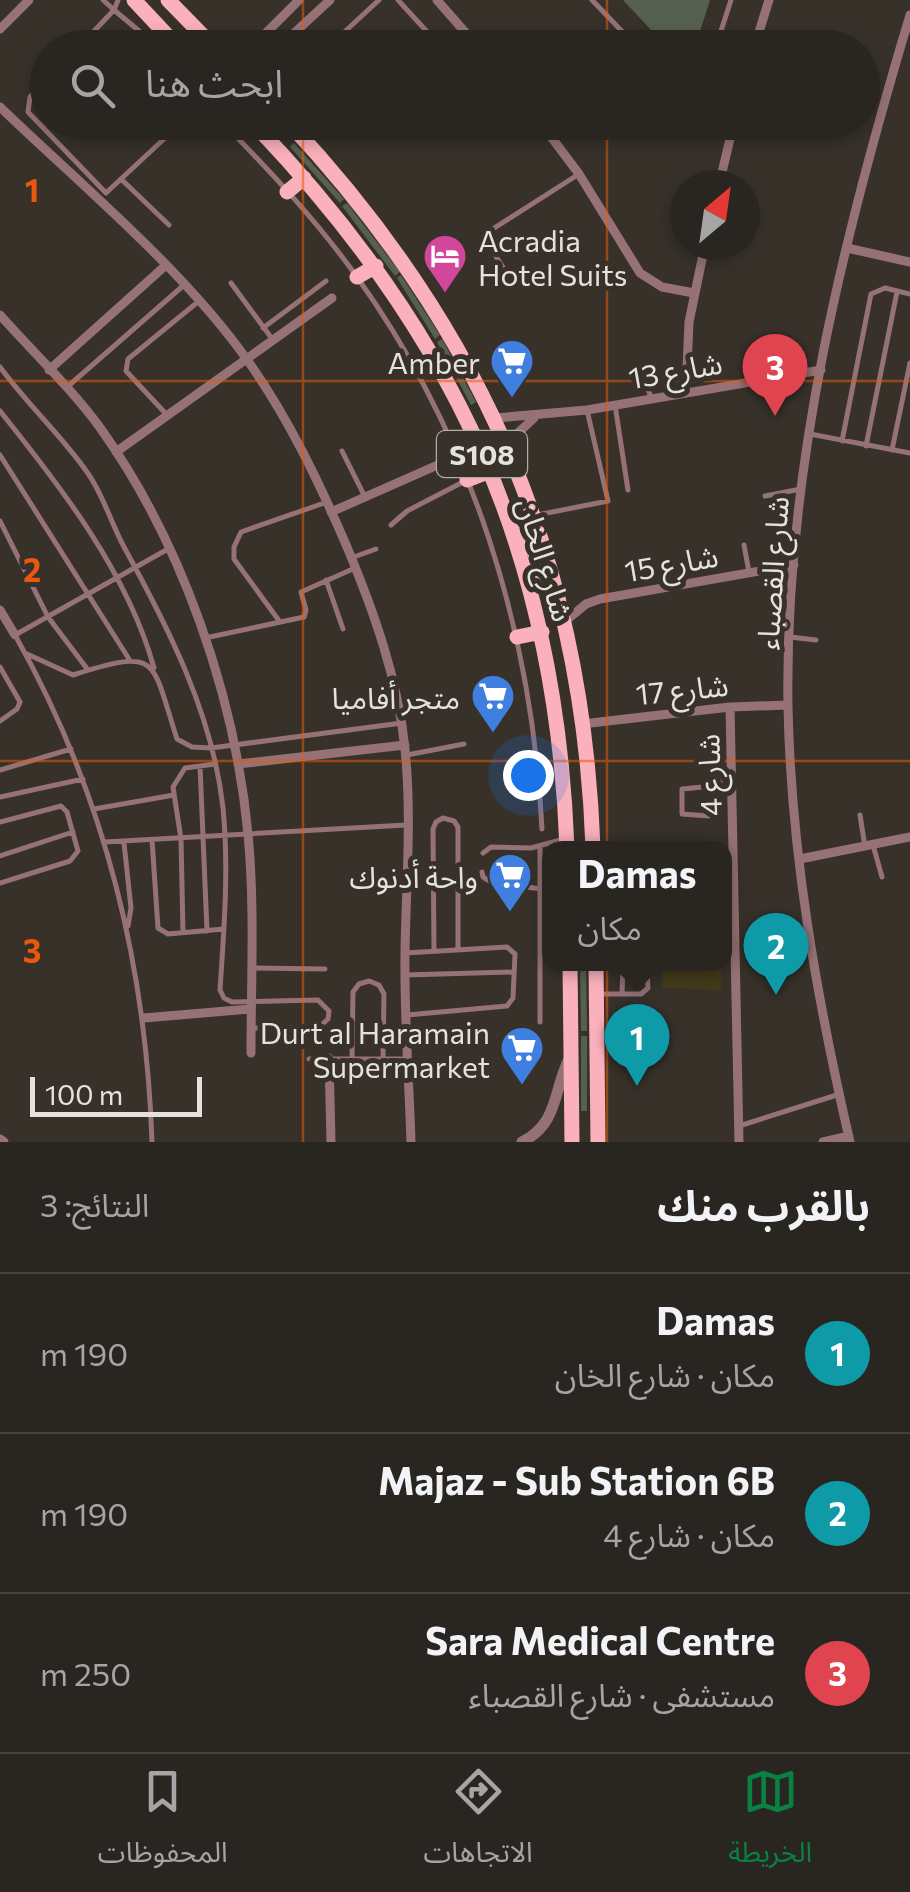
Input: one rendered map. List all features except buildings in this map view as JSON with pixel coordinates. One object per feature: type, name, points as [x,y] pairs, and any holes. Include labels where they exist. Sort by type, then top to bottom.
[{"type":"main road","points":[[134,0],[160,30]]},
{"type":"main road","points":[[168,0],[197,30]]},
{"type":"main road","points":[[119,3],[154,30]]},
{"type":"main road","name":"شارع الخان","points":[[269,140],[376,266],[450,385],[490,471],[542,632],[562,750],[567,841]]},
{"type":"main road","name":"شارع الخان","points":[[304,140],[402,259],[455,341],[506,444],[534,515],[557,592],[582,724],[592,841]]},
{"type":"main road","points":[[287,192],[304,178]]},
{"type":"main road","points":[[357,278],[376,266]]},
{"type":"main road","points":[[468,480],[490,471]]},
{"type":"main road","points":[[514,536],[523,532],[529,536],[543,577],[557,592]]},
{"type":"main road","points":[[517,638],[542,632]]},
{"type":"main road","points":[[570,971],[572,1142]]},
{"type":"main road","points":[[596,971],[598,1141]]},
{"type":"street","points":[[0,29],[29,0]]},
{"type":"street","points":[[269,30],[299,0]]},
{"type":"street","points":[[298,30],[330,0]]},
{"type":"street","points":[[437,0],[465,30]]},
{"type":"street","points":[[760,30],[769,0]]},
{"type":"street","name":"شارع القصباء","points":[[880,118],[910,15]]},
{"type":"street","points":[[0,107],[30,134]]},
{"type":"street","points":[[37,140],[102,198],[199,301],[246,359],[296,438],[378,627],[405,750],[405,953],[411,1142]]},
{"type":"street","points":[[554,140],[640,273],[662,287],[694,292]]},
{"type":"street","points":[[723,170],[730,140]]},
{"type":"street","name":"شارع القصباء","points":[[850,1139],[807,931],[788,704],[801,489],[821,370],[874,140]]},
{"type":"street","points":[[847,248],[910,262]]},
{"type":"street","points":[[686,392],[688,334],[701,260]]},
{"type":"street","points":[[49,370],[165,266]]},
{"type":"street","points":[[116,452],[332,298]]},
{"type":"street","points":[[0,315],[66,388],[116,452],[168,549],[204,638],[235,746],[248,835],[251,1053]]},
{"type":"street","name":"شارع 13","points":[[495,418],[588,410],[821,370]]},
{"type":"street","points":[[506,444],[536,416]]},
{"type":"street","points":[[329,507],[365,496],[458,456]]},
{"type":"street","name":"شارع 15","points":[[563,623],[594,601],[794,565]]},
{"type":"street","points":[[0,610],[15,635]]},
{"type":"street","name":"شارع 17","points":[[582,724],[788,704]]},
{"type":"street","name":"شارع 4","points":[[730,707],[739,1142]]},
{"type":"street","points":[[238,764],[405,750]]},
{"type":"street","points":[[800,860],[910,837]]},
{"type":"street","points":[[144,1018],[250,1005]]},
{"type":"street","points":[[522,1142],[537,1133],[551,1115],[571,1055]]},
{"type":"street","points":[[329,1058],[331,1142]]},
{"type":"street","points":[[823,1142],[850,1139]]},
{"type":"lane","points":[[104,0],[119,3],[138,30]]},
{"type":"lane","points":[[346,30],[378,0]]},
{"type":"lane","points":[[398,0],[428,30]]},
{"type":"lane","points":[[592,0],[621,30]]},
{"type":"lane","points":[[721,30],[731,0]]},
{"type":"lane","points":[[94,30],[119,3]]},
{"type":"lane","points":[[52,140],[102,198],[163,140]]},
{"type":"lane","points":[[239,140],[357,278],[414,367],[458,456],[498,566],[517,638],[538,752],[542,829]]},
{"type":"lane","points":[[506,272],[488,244],[488,232],[579,174]]},
{"type":"lane","points":[[121,180],[169,226]]},
{"type":"lane","points":[[264,328],[326,281]]},
{"type":"lane","points":[[231,283],[272,340]]},
{"type":"lane","points":[[66,388],[184,285]]},
{"type":"lane","points":[[842,441],[870,298],[877,289],[910,294]]},
{"type":"lane","points":[[866,446],[898,291]]},
{"type":"lane","points":[[167,416],[126,371],[125,365],[199,301]]},
{"type":"lane","points":[[892,450],[910,363]]},
{"type":"lane","points":[[0,367],[90,476],[188,675],[211,748],[224,836],[220,990],[232,1002],[250,1005],[318,1000],[328,1007],[329,1015],[319,1026],[250,1028]]},
{"type":"lane","points":[[644,383],[652,398]]},
{"type":"lane","points":[[615,405],[628,490]]},
{"type":"lane","points":[[534,515],[608,501],[588,410]]},
{"type":"lane","points":[[0,411],[64,490],[128,598],[177,739],[211,748],[402,723]]},
{"type":"lane","points":[[810,434],[910,453]]},
{"type":"lane","points":[[342,451],[365,496]]},
{"type":"lane","points":[[0,456],[130,659]]},
{"type":"lane","points":[[390,526],[407,511],[468,480]]},
{"type":"lane","points":[[765,496],[801,489]]},
{"type":"lane","points":[[280,622],[234,559],[240,532],[329,507]]},
{"type":"lane","points":[[0,521],[48,617],[88,670]]},
{"type":"lane","points":[[744,546],[749,574]]},
{"type":"lane","points":[[152,1142],[144,1018],[128,929],[105,842],[71,750],[15,635],[168,549]]},
{"type":"lane","points":[[204,638],[304,617],[302,592],[376,549]]},
{"type":"lane","points":[[326,580],[343,629]]},
{"type":"lane","points":[[790,638],[816,640]]},
{"type":"lane","points":[[24,652],[73,674],[130,659],[141,660],[155,671]]},
{"type":"lane","points":[[0,668],[20,702],[0,721]]},
{"type":"lane","points":[[0,686],[9,681]]},
{"type":"lane","points":[[405,750],[464,744]]},
{"type":"lane","points":[[0,770],[71,750]]},
{"type":"lane","points":[[538,752],[562,750]]},
{"type":"lane","points":[[183,933],[181,838],[174,795],[180,772],[185,768],[214,764]]},
{"type":"lane","points":[[200,766],[206,931]]},
{"type":"lane","points":[[713,786],[709,816],[682,814],[682,789],[713,786],[733,772]]},
{"type":"lane","points":[[0,797],[83,779]]},
{"type":"lane","points":[[94,809],[174,795]]},
{"type":"lane","points":[[0,822],[58,806],[67,812],[78,851],[73,860],[0,883]]},
{"type":"lane","points":[[860,815],[882,877]]},
{"type":"lane","points":[[434,951],[434,830],[436,822],[447,818],[454,820],[458,828],[458,950]]},
{"type":"lane","points":[[105,842],[408,824]]},
{"type":"lane","points":[[0,856],[73,832]]},
{"type":"lane","points":[[152,840],[158,928],[168,934],[224,929]]},
{"type":"lane","points":[[124,842],[131,908],[128,929]]},
{"type":"lane","points":[[483,853],[491,847],[540,847],[540,1022]]},
{"type":"lane","points":[[482,872],[486,882],[542,889]]},
{"type":"lane","points":[[405,953],[510,947],[515,954],[513,998],[504,1008],[406,1015]]},
{"type":"lane","points":[[251,968],[325,969]]},
{"type":"lane","points":[[622,994],[623,971]]},
{"type":"lane","points":[[596,994],[648,990],[647,971]]},
{"type":"lane","points":[[406,975],[514,972]]},
{"type":"lane","points":[[352,1058],[353,992],[359,984],[369,981],[379,985],[384,994],[383,1059]]},
{"type":"lane","points":[[308,1059],[408,1058]]},
{"type":"lane","points":[[739,1126],[840,1094]]},
{"type":"green space","points":[[623,0],[710,0],[700,30],[651,30]]},
{"type":"green space","points":[[294,143],[344,199],[340,203],[290,147]]},
{"type":"green space","points":[[347,203],[400,272],[395,276],[342,206]]},
{"type":"green space","points":[[401,275],[440,335],[435,339],[397,278]]},
{"type":"green space","points":[[442,339],[476,402],[471,405],[437,342]]},
{"type":"green space","points":[[580,971],[586,971],[587,1031],[581,1031]]},
{"type":"green space","points":[[581,1036],[587,1036],[587,1111],[581,1111]]},
{"type":"sand","points":[[663,971],[722,971],[721,990],[662,988]]},
{"type":"place","name":"Acradia Hotel Suits","points":[[445,294]]},
{"type":"place","name":"Amber","points":[[512,399]]},
{"type":"place","name":"Sara Medical Centre","points":[[775,416]]},
{"type":"place","name":"متجر أفاميا","points":[[493,734]]},
{"type":"place","name":"واحة أدنوك","points":[[510,913]]},
{"type":"place","name":"Majaz - Sub Station 6B","points":[[776,995]]},
{"type":"place","name":"Durt al Haramain Supermarket","points":[[522,1086]]},
{"type":"place","name":"Damas","points":[[637,1086]]}]
